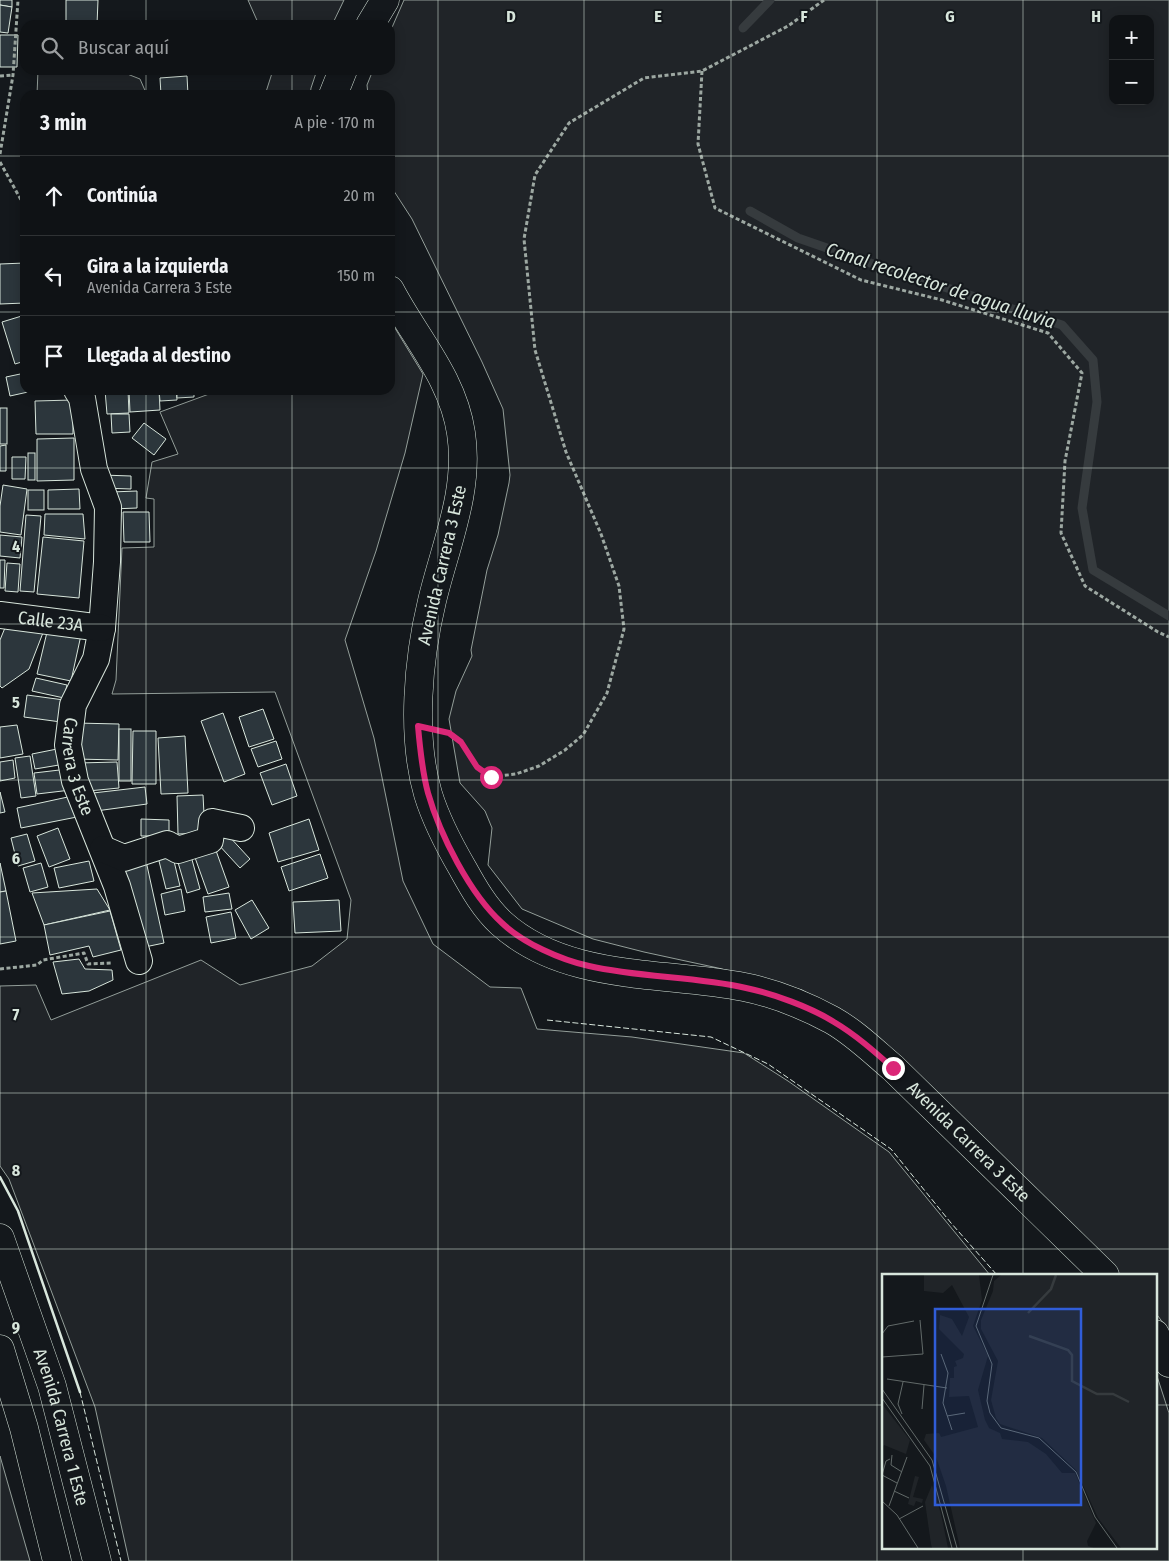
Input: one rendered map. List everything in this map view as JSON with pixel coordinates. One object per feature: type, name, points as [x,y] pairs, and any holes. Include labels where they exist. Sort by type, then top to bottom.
[{"type":"main road","points":[[373,20],[385,0]]},
{"type":"main road","points":[[335,90],[341,75]]},
{"type":"main road","name":"Avenida Carrera 3 Este","points":[[395,298],[437,365],[450,393],[461,433],[463,471],[453,527],[431,603],[423,645],[418,726],[421,763],[428,794],[440,826],[476,893],[487,909],[504,925],[532,944],[556,955],[589,966],[747,988],[791,1002],[834,1021],[863,1042],[893,1068],[1104,1274]]},
{"type":"main road","name":"Avenida Carrera 1 Este","points":[[0,1238],[52,1386],[97,1561]]},
{"type":"main road","points":[[1156,1336],[1169,1363]]},
{"type":"main road","name":"Avenida Carrera 1 Este","points":[[0,1349],[24,1428],[57,1561]]},
{"type":"street","name":"Carrera 3 Este","points":[[80,395],[94,469],[108,508],[107,562],[102,628],[96,659],[73,705],[68,745],[75,781],[117,886],[139,961]]},
{"type":"street","name":"Calle 23A","points":[[0,615],[102,628]]},
{"type":"street","points":[[103,848],[124,858],[167,844],[178,850],[210,840],[212,822],[241,828]]},
{"type":"path","points":[[0,154],[13,75],[18,0]]},
{"type":"path","points":[[418,726],[449,733],[461,742],[477,767],[491,777],[516,774],[539,766],[565,750],[583,735],[607,693],[624,629],[619,586],[601,534],[566,452],[535,350],[524,239],[535,175],[569,123],[644,78],[702,72],[788,26],[824,0]]},
{"type":"path","points":[[702,72],[698,144],[715,208],[861,280],[942,300],[1048,333],[1082,373],[1065,461],[1061,533],[1085,586],[1169,637]]},
{"type":"path","points":[[0,76],[13,75]]},
{"type":"path","points":[[0,162],[20,198]]},
{"type":"path","points":[[0,969],[37,965],[43,960],[84,953],[88,964],[139,961]]},
{"type":"shaded area","points":[[248,0],[344,0],[334,20],[257,20]]},
{"type":"shaded area","points":[[404,0],[1169,0],[1169,1331],[1156,1313],[1156,1274],[1120,1274],[1075,1234],[858,1021],[802,990],[593,939],[522,909],[488,865],[492,828],[485,811],[460,783],[449,719],[456,691],[472,656],[471,650],[487,570],[498,535],[509,483],[510,475],[503,409],[412,219],[395,193],[395,90],[368,90],[367,85],[371,75],[395,75],[395,21]]},
{"type":"shaded area","points":[[38,75],[130,75],[140,79],[145,90],[37,90]]},
{"type":"shaded area","points":[[271,75],[315,75],[311,90],[267,90]]},
{"type":"shaded area","points":[[395,328],[423,374],[405,453],[376,551],[345,640],[374,738],[403,881],[433,944],[490,987],[521,988],[537,1029],[632,1037],[744,1053],[788,1081],[889,1152],[989,1274],[882,1274],[882,1548],[1156,1548],[1156,1373],[1169,1413],[1169,1561],[129,1561],[95,1407],[9,1179],[0,1166],[0,986],[36,985],[51,1020],[201,960],[240,985],[312,966],[347,939],[351,900],[275,692],[112,694],[116,680],[122,548],[154,547],[154,499],[146,498],[152,462],[178,454],[160,412],[206,395],[395,395]]},
{"type":"shaded area","points":[[0,1456],[30,1561],[0,1561]]},
{"type":"building","points":[[0,0],[12,0],[12,7],[0,5]]},
{"type":"building","points":[[66,0],[98,0],[97,20],[66,20]]},
{"type":"building","points":[[0,5],[12,7],[8,33],[0,32]]},
{"type":"building","points":[[0,35],[18,35],[17,67],[0,67]]},
{"type":"building","points":[[187,76],[188,90],[161,90],[160,78]]},
{"type":"building","points":[[20,263],[20,303],[0,304],[0,264]]},
{"type":"building","points":[[20,317],[20,362],[15,364],[2,322]]},
{"type":"building","points":[[20,374],[20,394],[10,396],[6,377]]},
{"type":"building","points":[[105,395],[128,395],[129,413],[107,414]]},
{"type":"building","points":[[129,395],[159,395],[160,410],[130,412]]},
{"type":"building","points":[[159,395],[176,395],[177,400],[160,401]]},
{"type":"building","points":[[177,395],[194,395],[194,397],[177,398]]},
{"type":"building","points":[[73,400],[73,434],[36,434],[35,401]]},
{"type":"building","points":[[0,408],[7,408],[7,444],[0,444]]},
{"type":"building","points":[[111,414],[129,414],[130,432],[112,433]]},
{"type":"building","points":[[144,423],[166,439],[154,455],[132,438]]},
{"type":"building","points":[[74,438],[74,480],[37,481],[37,439]]},
{"type":"building","points":[[6,445],[6,471],[0,471],[0,446]]},
{"type":"building","points":[[28,453],[35,453],[35,480],[28,480]]},
{"type":"building","points":[[12,457],[26,457],[25,479],[12,479]]},
{"type":"building","points":[[102,475],[131,476],[131,489],[102,488]]},
{"type":"building","points":[[3,485],[27,489],[21,535],[0,532],[0,506]]},
{"type":"building","points":[[79,489],[80,509],[48,509],[48,490]]},
{"type":"building","points":[[28,490],[44,490],[44,510],[28,510]]},
{"type":"building","points":[[137,491],[137,508],[112,509],[111,492]]},
{"type":"building","points":[[123,512],[149,512],[150,542],[124,542]]},
{"type":"building","points":[[45,514],[83,514],[85,539],[44,535]]},
{"type":"building","points":[[26,515],[41,516],[34,592],[20,591]]},
{"type":"building","points":[[0,535],[22,537],[20,558],[0,556]]},
{"type":"building","points":[[43,537],[84,541],[79,598],[37,594]]},
{"type":"building","points":[[0,560],[5,560],[4,588],[0,588]]},
{"type":"building","points":[[7,563],[20,564],[18,592],[5,591]]},
{"type":"building","points":[[9,618],[46,625],[29,669],[2,688],[0,686],[0,640]]},
{"type":"building","points":[[48,628],[81,635],[71,681],[37,674]]},
{"type":"building","points":[[36,678],[67,685],[64,698],[32,691]]},
{"type":"building","points":[[27,695],[64,700],[61,722],[24,717]]},
{"type":"building","points":[[263,709],[274,739],[249,747],[239,717]]},
{"type":"building","points":[[223,713],[245,774],[224,782],[201,721]]},
{"type":"building","points":[[76,723],[119,724],[118,760],[76,759]]},
{"type":"building","points":[[17,725],[23,754],[0,758],[0,727]]},
{"type":"building","points":[[119,729],[131,729],[131,781],[119,781]]},
{"type":"building","points":[[133,731],[156,731],[156,784],[132,784]]},
{"type":"building","points":[[185,736],[188,793],[161,794],[158,738]]},
{"type":"building","points":[[276,741],[282,759],[258,767],[251,749]]},
{"type":"building","points":[[62,748],[65,764],[35,769],[32,754]]},
{"type":"building","points":[[30,756],[36,796],[21,798],[15,758]]},
{"type":"building","points":[[13,760],[15,778],[0,781],[0,762]]},
{"type":"building","points":[[117,762],[119,788],[88,791],[78,763]]},
{"type":"building","points":[[286,764],[297,796],[272,805],[260,773]]},
{"type":"building","points":[[68,769],[71,790],[37,794],[34,773]]},
{"type":"building","points":[[145,787],[147,804],[96,811],[93,793]]},
{"type":"building","points":[[0,792],[5,812],[0,813]]},
{"type":"building","points":[[77,795],[82,816],[21,828],[17,808]]},
{"type":"building","points":[[203,795],[205,833],[178,834],[177,796]]},
{"type":"building","points":[[141,819],[169,820],[169,836],[141,836]]},
{"type":"building","points":[[309,819],[319,850],[278,862],[269,833]]},
{"type":"building","points":[[58,828],[70,859],[49,867],[37,836]]},
{"type":"building","points":[[27,834],[35,861],[18,866],[11,838]]},
{"type":"building","points":[[227,834],[250,859],[240,868],[217,843]]},
{"type":"building","points":[[214,845],[229,887],[208,894],[193,852]]},
{"type":"building","points":[[172,853],[180,886],[166,889],[158,857]]},
{"type":"building","points":[[320,854],[328,878],[289,891],[281,867]]},
{"type":"building","points":[[191,856],[200,889],[187,893],[177,859]]},
{"type":"building","points":[[89,861],[94,881],[59,888],[54,868]]},
{"type":"building","points":[[146,861],[164,943],[140,948],[122,866]]},
{"type":"building","points":[[0,863],[6,891],[0,892]]},
{"type":"building","points":[[41,863],[48,887],[30,892],[23,868]]},
{"type":"building","points":[[97,889],[110,910],[44,925],[32,893]]},
{"type":"building","points":[[181,889],[185,911],[165,915],[161,894]]},
{"type":"building","points":[[6,891],[16,941],[0,944],[0,892]]},
{"type":"building","points":[[229,893],[232,909],[205,912],[203,897]]},
{"type":"building","points":[[252,900],[269,928],[251,939],[235,910]]},
{"type":"building","points":[[339,900],[341,931],[295,933],[293,902]]},
{"type":"building","points":[[110,911],[121,950],[93,957],[89,946],[50,955],[44,925]]},
{"type":"building","points":[[231,912],[236,938],[211,943],[206,917]]},
{"type":"building","points":[[79,959],[85,969],[112,970],[113,980],[89,991],[62,994],[53,962]]},
{"type":"waterway","name":"Canal recolector de agua lluvia","points":[[743,28],[770,0]]},
{"type":"waterway","name":"Canal recolector de agua lluvia","points":[[750,211],[798,238],[1062,325],[1093,360],[1097,402],[1082,508],[1093,570],[1169,616]]},
{"type":"fence","points":[[547,1020],[711,1037],[768,1064],[891,1149],[951,1223],[996,1274]]},
{"type":"fence","points":[[80,1392],[121,1561]]},
{"type":"wall","points":[[0,1177],[18,1211],[80,1392]]},
{"type":"route","points":[[491,777],[477,767],[461,742],[449,733],[418,726],[421,763],[428,794],[440,826],[476,893],[487,909],[504,925],[532,944],[556,955],[589,966],[747,988],[791,1002],[834,1021],[863,1042],[893,1068]]}]
